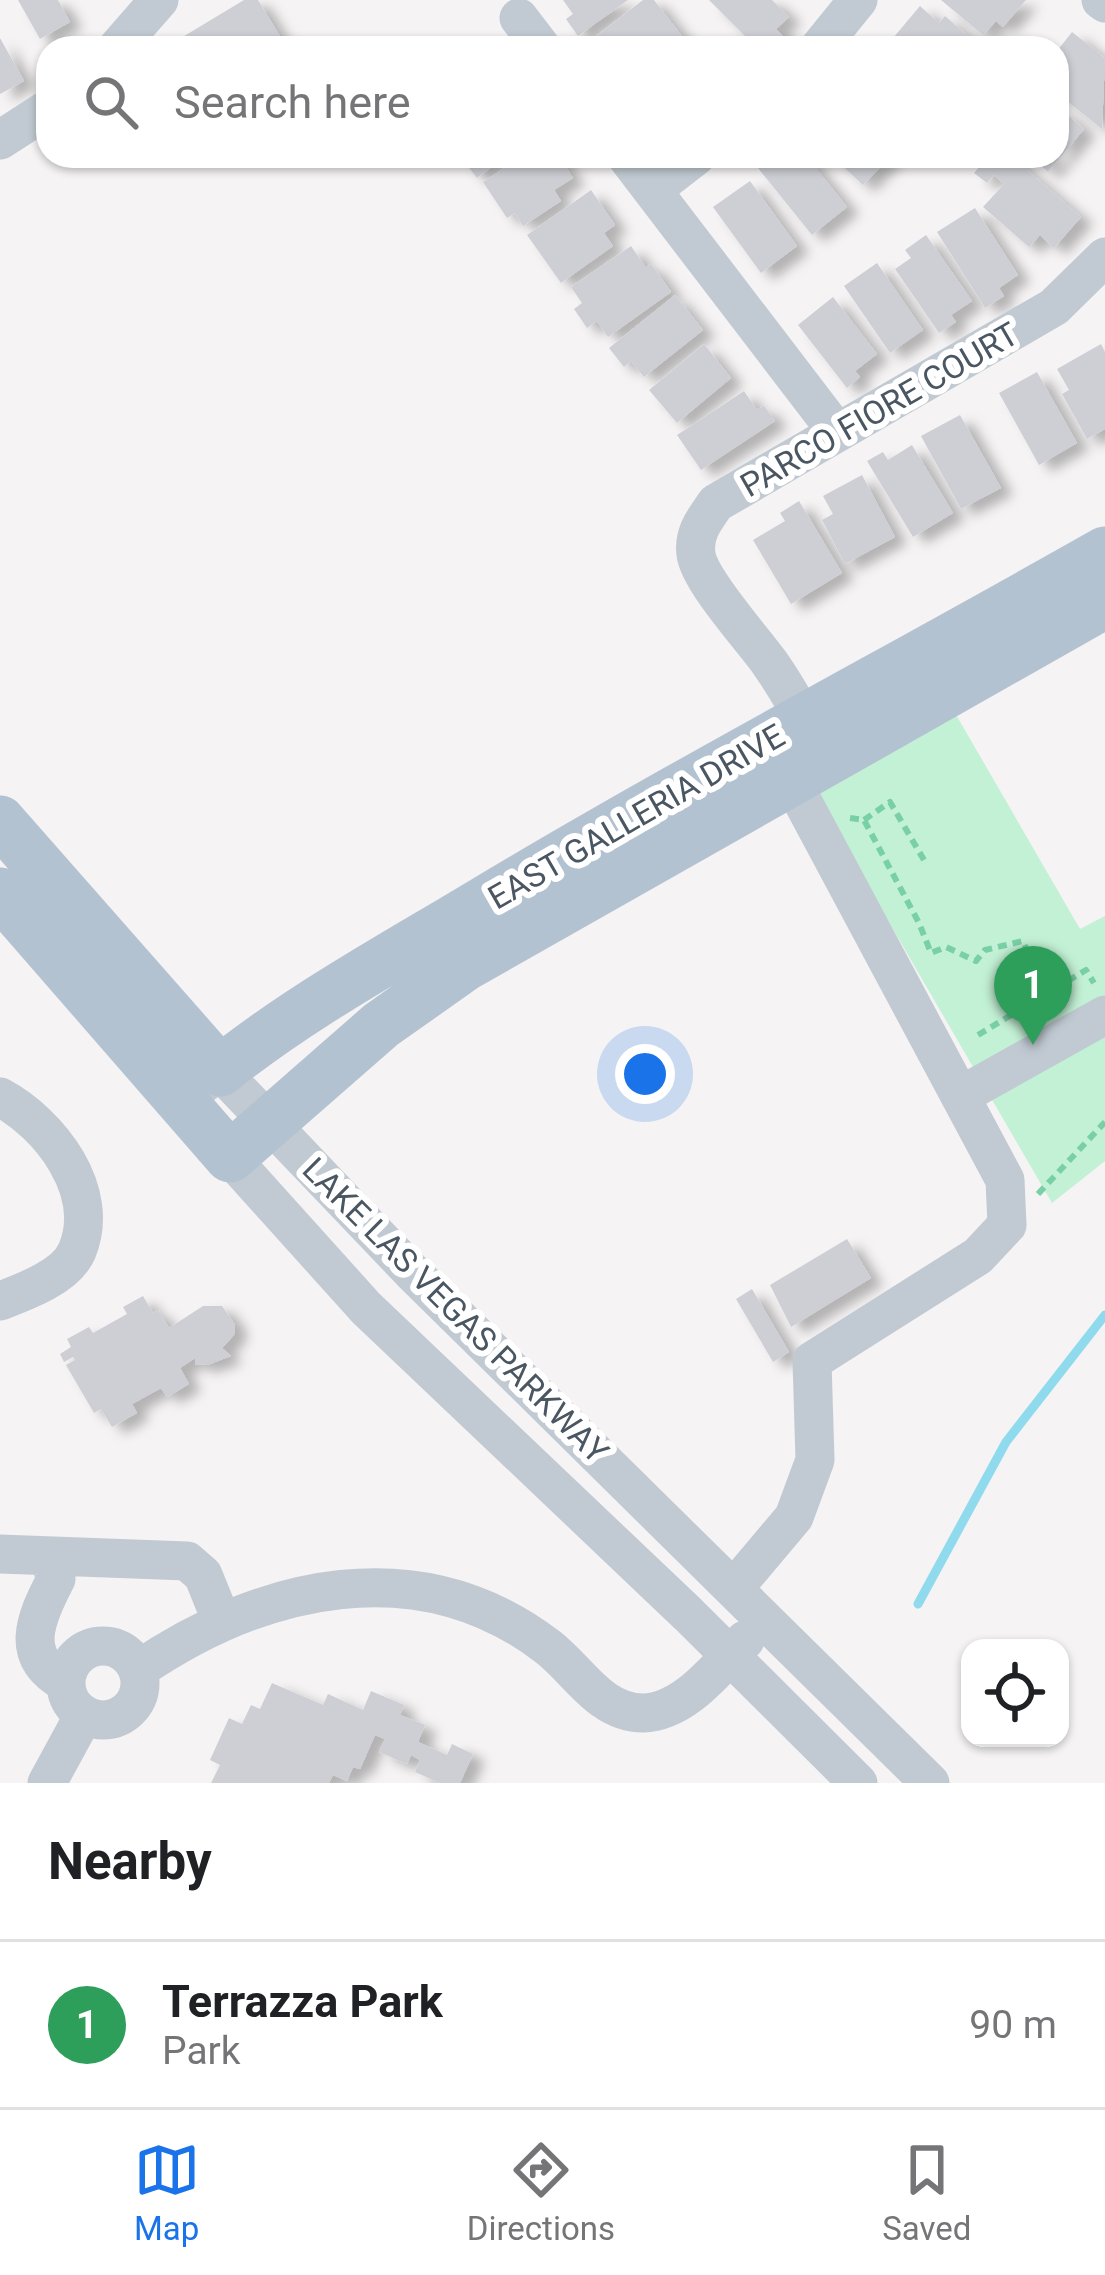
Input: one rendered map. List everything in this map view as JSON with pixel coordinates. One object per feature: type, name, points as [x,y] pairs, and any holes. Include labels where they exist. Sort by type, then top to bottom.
[{"type":"main road","name":"EAST GALLERIA DRIVE","points":[[200,1086],[254,1043],[345,985],[686,814],[965,656],[1105,552]]},
{"type":"main road","name":"EAST GALLERIA DRIVE","points":[[965,656],[1105,603]]},
{"type":"main road","name":"EAST GALLERIA DRIVE","points":[[230,1156],[381,1025],[686,814]]},
{"type":"main road","name":"LAKE LAS VEGAS PARKWAY","points":[[0,820],[200,1086],[230,1156]]},
{"type":"main road","name":"LAKE LAS VEGAS PARKWAY","points":[[0,892],[200,1086]]},
{"type":"street","points":[[128,36],[159,0]]},
{"type":"street","points":[[828,36],[858,0]]},
{"type":"street","points":[[0,140],[36,117]]},
{"type":"street","points":[[635,168],[837,432]]},
{"type":"street","points":[[652,190],[680,168]]},
{"type":"street","name":"PARCO FIORE COURT","points":[[1007,1225],[1005,1180],[960,1096],[798,750],[772,665],[707,581],[696,559],[695,540],[716,503],[1054,307],[1105,256]]},
{"type":"street","points":[[960,1096],[1103,1006]]},
{"type":"street","name":"LAKE LAS VEGAS PARKWAY","points":[[200,1086],[269,1121],[412,1272],[931,1783]]},
{"type":"street","points":[[0,1097],[22,1109],[50,1139],[78,1183],[82,1222],[76,1253],[60,1272],[0,1301]]},
{"type":"street","name":"LAKE LAS VEGAS PARKWAY","points":[[230,1156],[366,1308],[858,1783]]},
{"type":"street","points":[[735,1587],[794,1517],[815,1460],[812,1361],[978,1256],[1007,1225]]},
{"type":"street","points":[[0,1554],[187,1561],[203,1576],[222,1622]]},
{"type":"street","points":[[47,1783],[75,1699],[75,1659],[97,1647],[122,1651],[138,1670],[139,1693],[127,1712],[106,1720],[75,1699],[37,1658],[34,1638],[56,1579],[49,1557]]},
{"type":"street","points":[[138,1670],[183,1639],[222,1622],[320,1591],[377,1585],[434,1594],[505,1618],[550,1648],[620,1711],[648,1713],[691,1694],[766,1619]]},
{"type":"path","points":[[832,816],[864,820],[890,802],[924,860]]},
{"type":"path","points":[[864,820],[920,923],[931,953],[946,947],[976,961],[985,950],[1022,941],[1045,995]]},
{"type":"path","points":[[978,1035],[1086,970],[1103,1006]]},
{"type":"path","points":[[1007,1225],[1105,1122]]},
{"type":"green space","points":[[955,713],[1080,929],[1105,916],[1105,1161],[1052,1203],[814,793]]},
{"type":"building","points":[[18,0],[58,0],[70,22],[38,36]]},
{"type":"building","points":[[244,0],[258,0],[280,36],[184,36]]},
{"type":"building","points":[[563,0],[628,0],[578,36],[566,19],[573,14]]},
{"type":"building","points":[[643,0],[654,0],[682,36],[596,36]]},
{"type":"building","points":[[709,0],[772,0],[789,17],[776,29],[783,36],[745,36]]},
{"type":"building","points":[[941,0],[1026,0],[1003,27],[996,21],[983,35]]},
{"type":"building","points":[[920,6],[939,23],[945,16],[968,36],[895,36]]},
{"type":"building","points":[[1072,32],[1105,58],[1102,129],[1069,103]]},
{"type":"building","points":[[0,38],[24,81],[0,94]]},
{"type":"building","points":[[1069,116],[1084,129],[1069,147]]},
{"type":"building","points":[[469,168],[490,168],[477,178]]},
{"type":"building","points":[[505,168],[567,168],[573,178],[554,190],[561,201],[523,226],[515,213],[507,218],[483,182]]},
{"type":"building","points":[[758,168],[816,168],[847,207],[812,235]]},
{"type":"building","points":[[845,168],[879,168],[863,185]]},
{"type":"building","points":[[978,168],[1025,168],[1081,217],[1054,248],[1040,235],[1029,247],[983,207],[1004,184],[994,175],[987,183],[974,173]]},
{"type":"building","points":[[750,181],[797,246],[761,273],[713,207]]},
{"type":"building","points":[[591,190],[615,225],[604,233],[613,246],[561,283],[527,235]]},
{"type":"building","points":[[975,208],[1018,275],[999,288],[1004,296],[985,308],[937,232]]},
{"type":"building","points":[[926,235],[972,301],[951,315],[956,322],[939,333],[895,269],[911,258],[905,250]]},
{"type":"building","points":[[631,246],[671,292],[608,337],[597,321],[587,328],[574,309],[582,303],[571,287]]},
{"type":"building","points":[[877,263],[923,330],[890,353],[844,286]]},
{"type":"building","points":[[675,295],[703,330],[644,377],[631,361],[624,367],[609,348]]},
{"type":"building","points":[[833,297],[877,354],[855,371],[860,377],[847,388],[798,325]]},
{"type":"building","points":[[704,344],[731,378],[677,423],[649,390]]},
{"type":"building","points":[[1101,344],[1105,352],[1105,429],[1087,439],[1062,394],[1069,390],[1057,369]]},
{"type":"building","points":[[1037,372],[1077,443],[1039,465],[999,393]]},
{"type":"building","points":[[744,391],[757,410],[764,406],[775,421],[701,470],[677,435]]},
{"type":"building","points":[[960,415],[1001,488],[961,509],[921,436]]},
{"type":"building","points":[[912,445],[953,513],[913,537],[867,461],[883,452],[888,460]]},
{"type":"building","points":[[862,475],[895,537],[845,564],[822,520],[833,514],[823,496]]},
{"type":"building","points":[[799,501],[842,573],[791,604],[753,540],[785,521],[780,513]]},
{"type":"building","points":[[847,1239],[871,1278],[791,1327],[770,1285]]},
{"type":"building","points":[[752,1289],[789,1352],[773,1362],[736,1299]]},
{"type":"building","points":[[143,1296],[169,1328],[203,1306],[222,1306],[235,1325],[234,1335],[222,1348],[231,1356],[207,1365],[195,1364],[195,1358],[180,1368],[189,1384],[167,1397],[161,1388],[132,1404],[137,1413],[112,1427],[101,1409],[94,1413],[66,1365],[73,1357],[64,1362],[60,1354],[71,1347],[67,1339],[89,1327],[93,1333],[127,1314],[123,1307]]},
{"type":"building","points":[[272,1683],[323,1705],[328,1694],[363,1710],[371,1691],[404,1705],[400,1715],[425,1725],[418,1742],[447,1755],[452,1744],[473,1754],[460,1783],[440,1783],[415,1772],[420,1760],[411,1755],[407,1764],[379,1752],[385,1739],[375,1735],[360,1769],[353,1767],[347,1781],[333,1775],[329,1783],[211,1783],[220,1765],[210,1760],[229,1718],[242,1724],[251,1705],[260,1709]]},
{"type":"waterway","points":[[918,1604],[1006,1442],[1105,1315]]},
{"type":"place","name":"Terrazza Park","points":[[1033,1045]]}]
